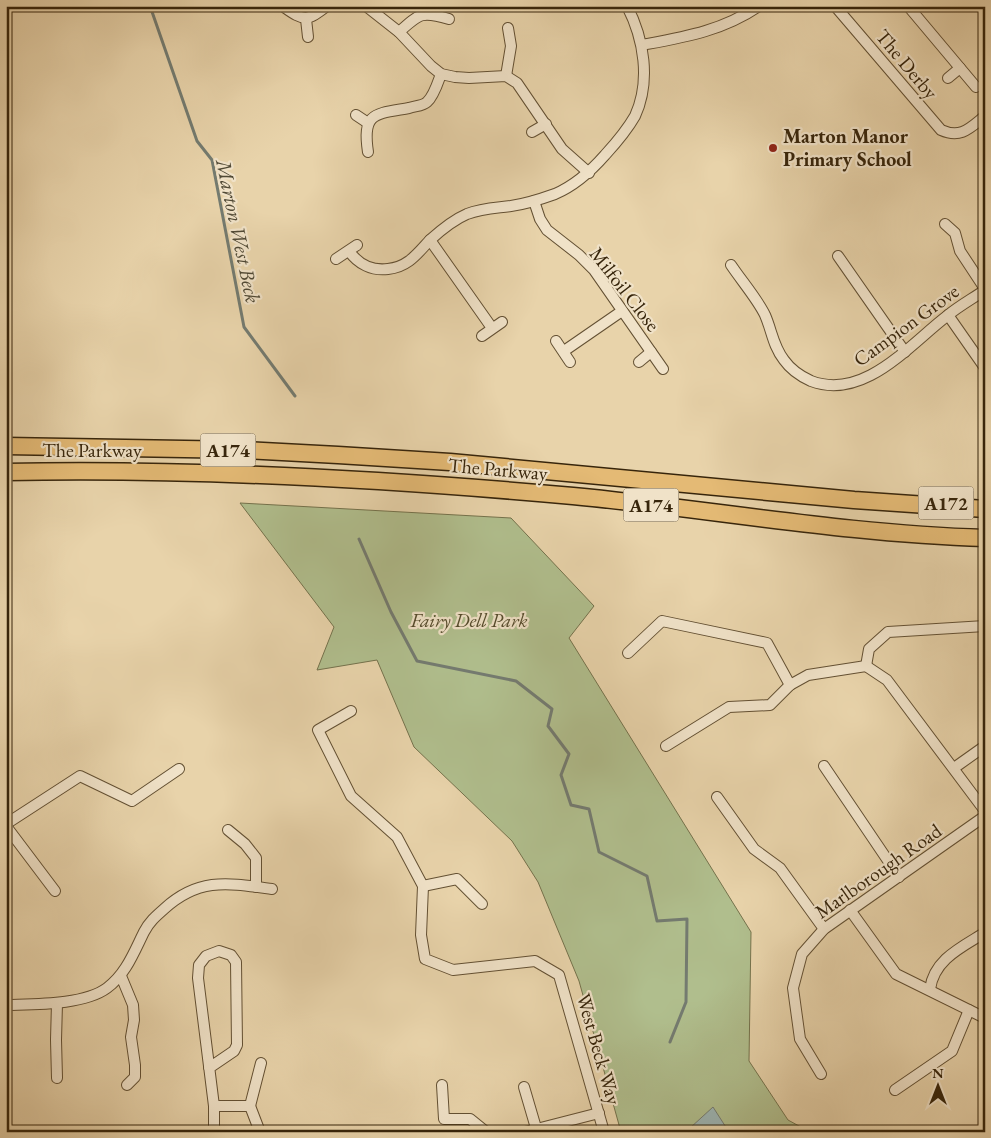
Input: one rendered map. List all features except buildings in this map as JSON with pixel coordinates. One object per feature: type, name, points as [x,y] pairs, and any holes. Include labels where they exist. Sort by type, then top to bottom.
[{"type":"highway","name":"The Parkway","points":[[6,446],[338,454],[577,473],[908,504],[985,509]]},
{"type":"highway","name":"The Parkway","points":[[6,472],[81,470],[196,472],[437,485],[574,496],[759,519],[894,533],[985,538]]},
{"type":"highway","name":"A172","points":[[908,504],[985,501]]},
{"type":"street","points":[[284,8],[299,18],[306,19],[312,18],[327,6]]},
{"type":"street","points":[[366,6],[399,32],[441,74],[470,78],[506,76],[517,83],[562,149],[589,173]]},
{"type":"street","points":[[349,252],[353,258],[369,268],[388,269],[407,264],[430,240],[449,224],[468,214],[488,207],[510,206],[534,201],[556,193],[589,173],[619,139],[635,114],[643,85],[642,45],[636,23],[627,6]]},
{"type":"street","points":[[642,45],[689,37],[718,28],[741,18],[759,6]]},
{"type":"street","name":"The Derby","points":[[835,6],[941,130],[949,134],[960,134],[985,116]]},
{"type":"street","points":[[908,6],[976,87]]},
{"type":"street","points":[[399,32],[414,19],[435,10],[449,19]]},
{"type":"street","points":[[306,19],[308,37]]},
{"type":"street","points":[[506,76],[511,46],[508,28]]},
{"type":"street","points":[[948,78],[960,68]]},
{"type":"street","points":[[368,152],[366,137],[368,123],[380,113],[420,106],[428,101],[441,74]]},
{"type":"street","points":[[356,116],[368,123]]},
{"type":"street","points":[[532,132],[546,124]]},
{"type":"street","name":"Milfoil Close","points":[[534,201],[540,220],[548,230],[594,270],[663,369]]},
{"type":"street","points":[[945,224],[955,233],[960,251],[985,289]]},
{"type":"street","points":[[430,240],[492,328]]},
{"type":"street","points":[[336,259],[357,245]]},
{"type":"street","points":[[838,256],[904,352]]},
{"type":"street","name":"Campion Grove","points":[[731,265],[764,314],[775,348],[792,370],[821,385],[837,386],[855,383],[867,378],[904,352],[948,315],[985,289]]},
{"type":"street","points":[[564,351],[622,311]]},
{"type":"street","points":[[948,315],[985,368]]},
{"type":"street","points":[[482,336],[502,322]]},
{"type":"street","points":[[556,341],[570,362]]},
{"type":"street","name":"Milfoil Close","points":[[639,362],[652,352]]},
{"type":"street","points":[[628,653],[662,621],[767,643],[790,685]]},
{"type":"street","points":[[866,666],[869,649],[888,632],[985,626]]},
{"type":"street","points":[[666,746],[729,707],[770,705],[790,685],[808,675],[866,666],[887,680],[985,811]]},
{"type":"street","points":[[351,711],[318,730],[351,796],[398,837],[423,886],[456,878],[482,904]]},
{"type":"street","points":[[954,768],[985,746]]},
{"type":"street","points":[[824,766],[898,877]]},
{"type":"street","points":[[55,891],[6,825],[80,776],[132,801],[179,769]]},
{"type":"street","points":[[717,797],[754,849],[780,868],[824,929]]},
{"type":"street","name":"Marlborough Road","points":[[821,1074],[800,1039],[793,988],[802,954],[824,929],[985,816]]},
{"type":"street","points":[[228,830],[245,844],[256,858],[256,887]]},
{"type":"street","points":[[6,1014],[6,1005],[57,1003],[83,999],[106,990],[121,976],[150,922],[175,900],[196,888],[207,885],[272,889]]},
{"type":"street","name":"West Beck Way","points":[[423,886],[421,935],[425,959],[453,970],[535,961],[559,975],[604,1132]]},
{"type":"street","points":[[850,910],[896,974],[930,989],[985,1018]]},
{"type":"street","points":[[930,989],[931,982],[944,960],[981,935]]},
{"type":"street","points":[[209,1068],[234,1051],[237,1045],[236,962],[231,955],[219,951],[206,956],[199,965],[198,978],[209,1068],[214,1106],[214,1132]]},
{"type":"street","points":[[121,976],[133,1005],[134,1020],[131,1038],[135,1077],[127,1085]]},
{"type":"street","points":[[57,1003],[57,1078]]},
{"type":"street","points":[[895,1090],[952,1050],[969,1010]]},
{"type":"street","points":[[260,1132],[250,1106],[261,1063]]},
{"type":"street","points":[[442,1085],[444,1119],[470,1119],[486,1132]]},
{"type":"street","points":[[524,1087],[536,1128]]},
{"type":"street","points":[[214,1106],[250,1106]]},
{"type":"street","points":[[525,1132],[599,1113]]},
{"type":"green space","name":"Fairy Dell Park","points":[[240,503],[511,518],[594,606],[569,638],[751,932],[749,1061],[788,1120],[810,1132],[621,1132],[579,981],[538,882],[512,841],[414,747],[377,660],[317,670],[334,627]]},
{"type":"water","points":[[713,1107],[729,1132],[692,1132],[690,1128]]},
{"type":"waterway","name":"Marton West Beck","points":[[150,6],[197,141],[212,160],[244,327],[295,396]]},
{"type":"waterway","name":"Marton West Beck","points":[[359,539],[391,612],[417,661],[516,681],[552,709],[548,726],[569,754],[561,775],[571,805],[589,809],[599,852],[647,876],[657,921],[687,919],[686,1002],[670,1042]]},
{"type":"place","name":"Marton Manor Primary School","points":[[773,148]]}]
